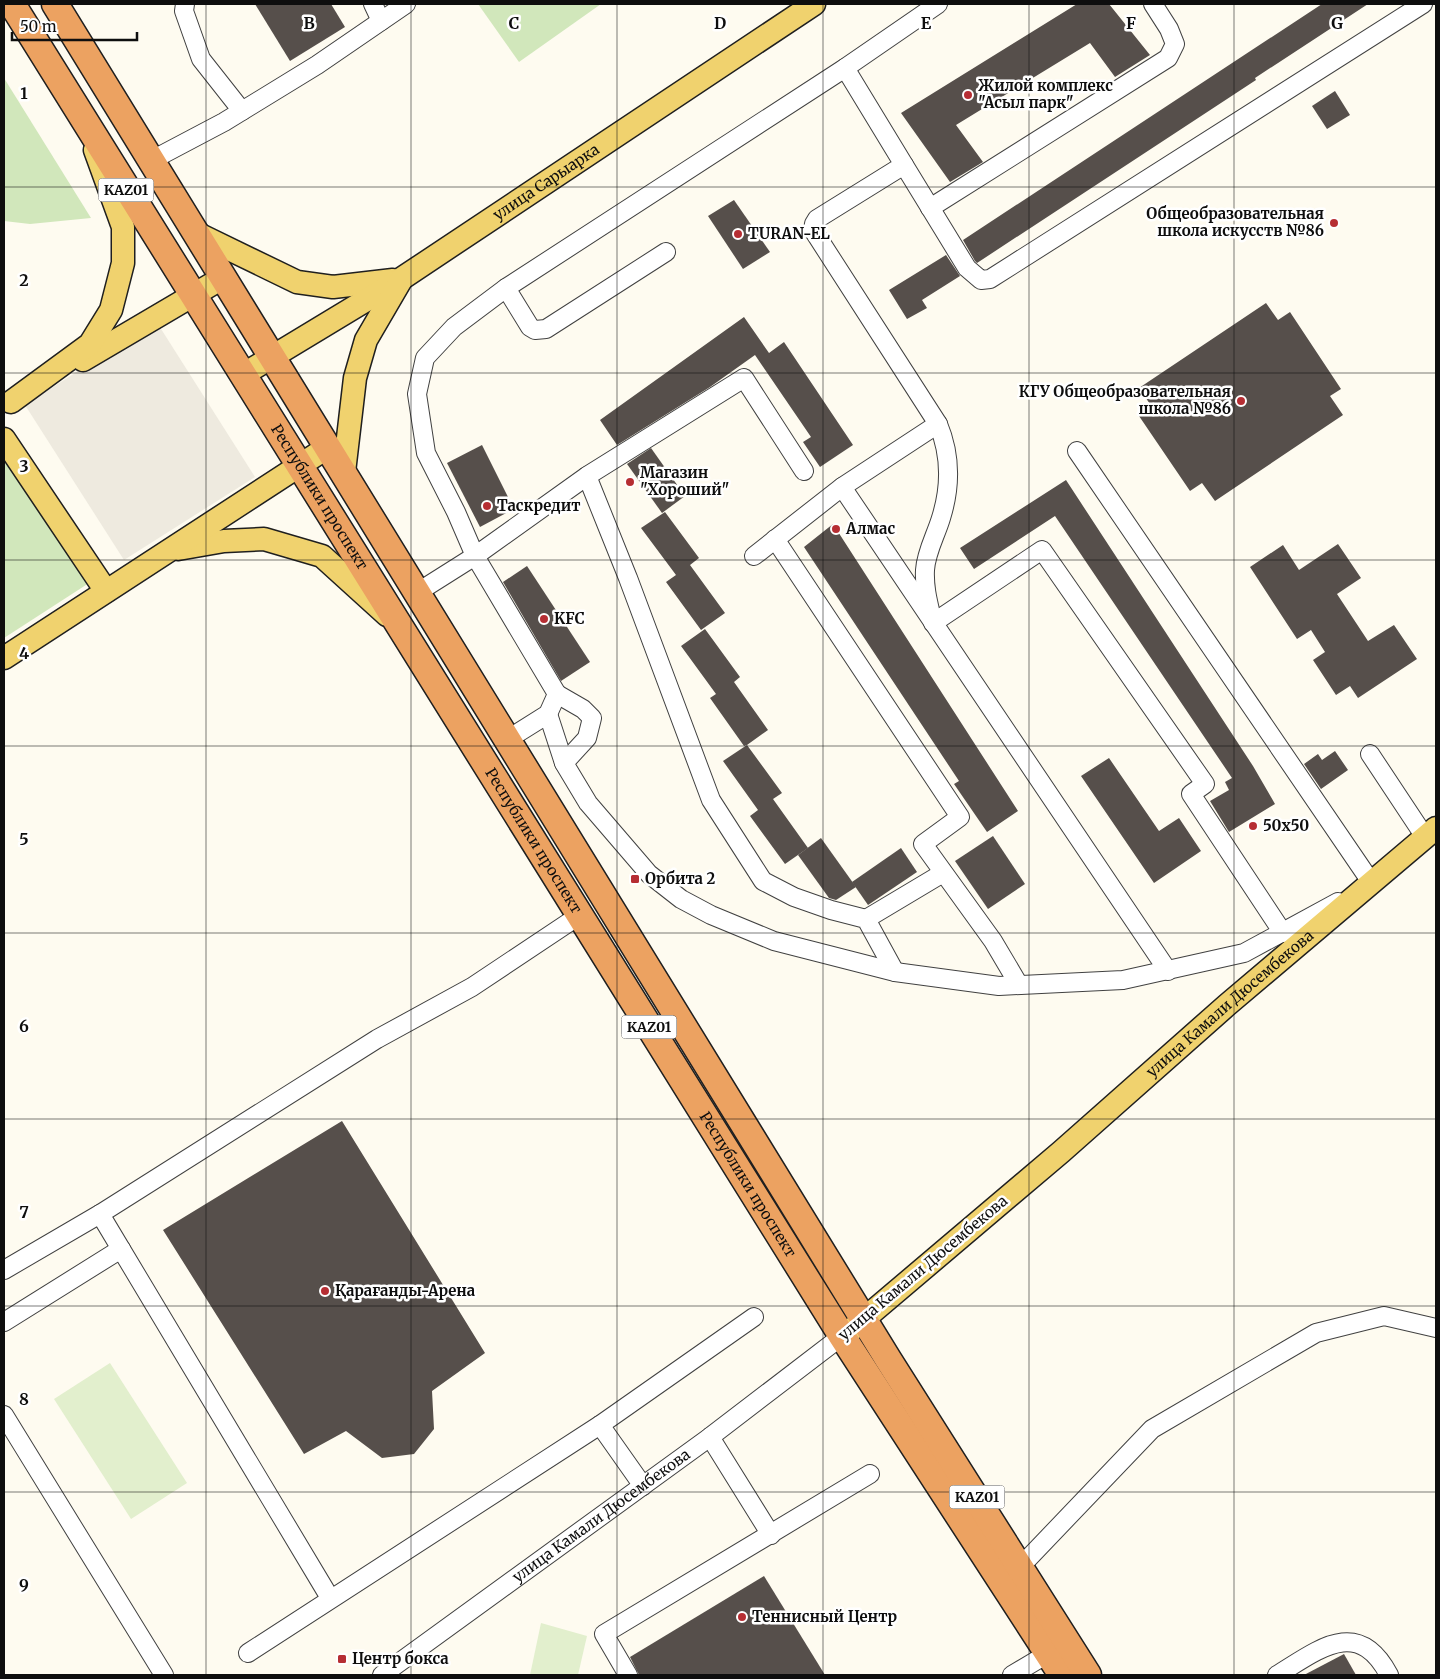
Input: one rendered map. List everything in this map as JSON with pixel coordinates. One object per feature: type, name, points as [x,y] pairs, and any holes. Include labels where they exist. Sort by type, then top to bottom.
[{"type":"highway","name":"Республики проспект","points":[[12,4],[192,296],[244,374],[842,1336],[1062,1675]]},
{"type":"highway","name":"Республики проспект","points":[[55,4],[274,357],[864,1320],[1021,1566],[1088,1675]]},
{"type":"main road","name":"улица Сарыарка","points":[[244,374],[401,279],[814,4]]},
{"type":"main road","points":[[7,404],[90,344],[111,310],[122,263],[123,227],[84,121]]},
{"type":"main road","points":[[198,234],[296,282],[334,287],[401,279]]},
{"type":"main road","points":[[7,404],[224,277]]},
{"type":"main road","points":[[344,472],[354,378],[366,340],[401,279]]},
{"type":"main road","points":[[4,439],[106,592]]},
{"type":"main road","points":[[4,658],[328,447]]},
{"type":"main road","points":[[167,551],[224,541],[264,539],[322,556],[399,626]]},
{"type":"main road","name":"улица Камали Дюсембекова","points":[[842,1336],[864,1320],[1431,832]]},
{"type":"street","points":[[185,4],[184,11],[201,59],[242,111]]},
{"type":"street","points":[[373,4],[381,21]]},
{"type":"street","points":[[152,160],[242,111],[317,65],[406,4]]},
{"type":"street","points":[[564,763],[587,738],[592,718],[583,709],[557,694],[475,556],[456,512],[426,453],[417,394],[425,358],[454,327],[506,288],[845,68],[938,4]]},
{"type":"street","points":[[930,208],[1168,58],[1175,44],[1169,29],[1153,4]]},
{"type":"street","points":[[845,68],[967,268],[981,280],[990,279],[1423,4]]},
{"type":"street","points":[[904,165],[818,219],[814,224],[813,230],[938,424],[945,440],[949,461],[947,488],[941,518],[925,568],[925,592],[933,623]]},
{"type":"street","points":[[506,288],[530,327],[535,330],[546,330],[666,252]]},
{"type":"street","points":[[418,592],[475,556],[587,476],[744,378],[804,471]]},
{"type":"street","points":[[754,556],[842,488],[938,424]]},
{"type":"street","points":[[548,714],[564,763],[588,802],[649,874],[681,899],[711,915],[774,940],[895,972],[964,983],[1019,985],[1123,980],[1244,953],[1283,933],[1371,882],[1077,451]]},
{"type":"street","points":[[587,476],[628,578],[711,800],[763,881],[794,897],[831,910],[866,919],[943,873]]},
{"type":"street","points":[[842,488],[1168,971]]},
{"type":"street","points":[[775,539],[960,817],[923,844],[993,941],[1019,985]]},
{"type":"street","points":[[933,623],[1042,550],[1205,784],[1191,794],[1283,933]]},
{"type":"street","points":[[508,739],[548,714],[557,694]]},
{"type":"street","points":[[1370,754],[1431,832]]},
{"type":"street","points":[[4,1270],[100,1214],[377,1039],[472,987],[580,915]]},
{"type":"street","points":[[866,919],[895,972]]},
{"type":"street","points":[[100,1214],[330,1598]]},
{"type":"street","points":[[4,1322],[121,1249]]},
{"type":"street","points":[[1021,1566],[1152,1429],[1316,1333],[1384,1316],[1436,1328]]},
{"type":"street","points":[[248,1652],[600,1425],[754,1317]]},
{"type":"street","name":"улица Камали Дюсембекова","points":[[382,1675],[710,1437],[842,1336]]},
{"type":"street","points":[[4,1415],[164,1675]]},
{"type":"street","points":[[600,1425],[643,1486]]},
{"type":"street","points":[[710,1437],[771,1535]]},
{"type":"street","points":[[628,1675],[604,1634],[870,1474]]},
{"type":"street","points":[[1277,1675],[1329,1645],[1344,1640],[1366,1646],[1382,1662],[1388,1675]]},
{"type":"street","points":[[1012,1675],[1049,1653]]},
{"type":"green space","points":[[478,4],[601,4],[519,62]]},
{"type":"green space","points":[[4,78],[91,218],[30,224],[4,221]]},
{"type":"green space","points":[[4,443],[89,583],[4,638]]},
{"type":"green space","points":[[110,1363],[187,1483],[131,1519],[54,1399]]},
{"type":"green space","points":[[541,1623],[587,1636],[578,1675],[530,1675]]},
{"type":"shaded area","points":[[156,321],[255,477],[124,560],[25,405]]},
{"type":"building","points":[[255,4],[331,4],[345,27],[290,61]]},
{"type":"building","name":"Жилой комплекс \"Асыл парк\"","points":[[1077,4],[1109,4],[1150,55],[1115,77],[1090,43],[956,125],[983,162],[950,182],[901,113]]},
{"type":"building","points":[[1322,4],[1368,4],[1255,78],[1256,80],[977,263],[975,261],[963,240]]},
{"type":"building","points":[[1335,91],[1350,115],[1327,129],[1312,106]]},
{"type":"building","name":"TURAN-EL","points":[[734,200],[770,252],[743,269],[708,216]]},
{"type":"building","points":[[946,255],[960,276],[922,300],[927,308],[907,319],[889,290]]},
{"type":"building","name":"КГУ Общеобразовательная школа №86","points":[[1266,303],[1278,320],[1290,312],[1341,389],[1330,396],[1343,415],[1215,501],[1202,483],[1190,491],[1139,416],[1152,407],[1139,388]]},
{"type":"building","points":[[744,317],[769,353],[784,342],[853,445],[820,467],[803,442],[811,437],[755,355],[710,387],[617,445],[600,420]]},
{"type":"building","points":[[482,445],[514,509],[480,527],[447,463]]},
{"type":"building","points":[[651,448],[685,496],[662,513],[627,464]]},
{"type":"building","points":[[1066,480],[1253,766],[1275,804],[1229,832],[1210,801],[1229,790],[1225,782],[1232,778],[1055,516],[974,569],[960,548]]},
{"type":"building","points":[[665,512],[699,558],[690,565],[725,613],[701,630],[666,582],[676,575],[641,528]]},
{"type":"building","points":[[833,524],[1018,811],[987,832],[954,784],[959,781],[804,547]]},
{"type":"building","points":[[1338,544],[1361,578],[1337,594],[1368,641],[1394,625],[1417,659],[1358,698],[1350,686],[1336,695],[1313,660],[1325,652],[1311,630],[1297,639],[1250,567],[1283,545],[1299,570]]},
{"type":"building","points":[[527,566],[590,662],[561,681],[503,582]]},
{"type":"building","points":[[705,629],[740,677],[734,682],[768,730],[747,745],[744,746],[710,698],[716,694],[681,646]]},
{"type":"building","points":[[747,745],[782,793],[773,799],[808,848],[785,864],[750,816],[758,810],[723,761]]},
{"type":"building","points":[[1335,751],[1348,770],[1321,789],[1304,764],[1318,754],[1322,760]]},
{"type":"building","points":[[1109,758],[1159,831],[1179,818],[1201,851],[1154,883],[1081,776]]},
{"type":"building","points":[[993,836],[1025,884],[988,909],[955,861]]},
{"type":"building","points":[[821,838],[856,887],[836,900],[829,898],[798,855]]},
{"type":"building","points":[[901,848],[917,872],[868,905],[852,882]]},
{"type":"building","name":"Қарағанды-Арена","points":[[342,1121],[485,1353],[432,1391],[434,1429],[414,1454],[382,1458],[346,1431],[304,1454],[163,1230]]},
{"type":"building","name":"Теннисный Центр","points":[[764,1576],[825,1675],[639,1675],[630,1657]]},
{"type":"building","points":[[1344,1654],[1356,1675],[1304,1675]]},
{"type":"place","name":"Жилой комплекс \"Асыл парк\"","points":[[968,95]]},
{"type":"place","name":"Общеобразовательная школа искусств №86","points":[[1334,223]]},
{"type":"place","name":"TURAN-EL","points":[[738,234]]},
{"type":"place","name":"КГУ Общеобразовательная школа №86","points":[[1241,401]]},
{"type":"place","name":"Магазин \"Хороший\"","points":[[630,482]]},
{"type":"place","name":"Таскредит","points":[[487,506]]},
{"type":"place","name":"Алмас","points":[[836,529]]},
{"type":"place","name":"KFC","points":[[544,619]]},
{"type":"place","name":"50х50","points":[[1253,826]]},
{"type":"place","name":"Орбита 2","points":[[635,879]]},
{"type":"place","name":"Қарағанды-Арена","points":[[325,1291]]},
{"type":"place","name":"Теннисный Центр","points":[[742,1617]]},
{"type":"place","name":"Центр бокса","points":[[342,1659]]}]
